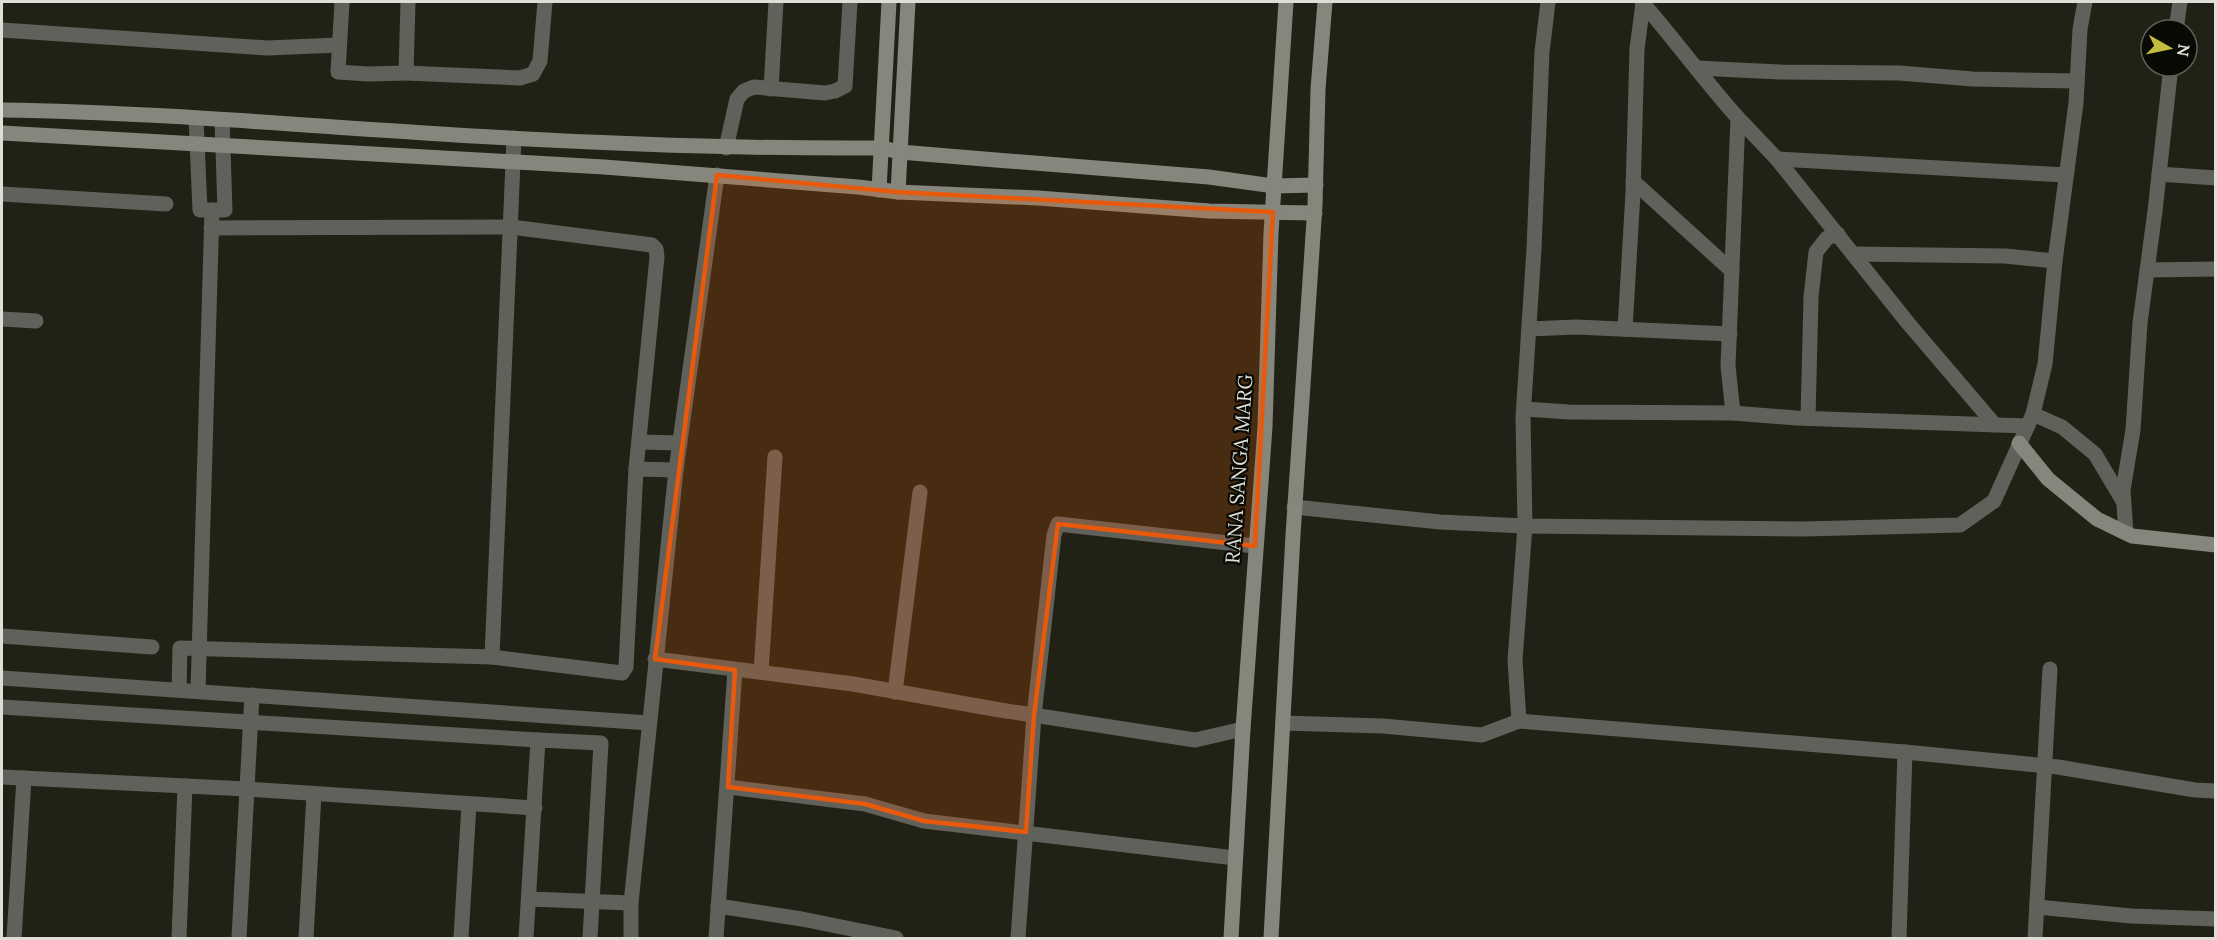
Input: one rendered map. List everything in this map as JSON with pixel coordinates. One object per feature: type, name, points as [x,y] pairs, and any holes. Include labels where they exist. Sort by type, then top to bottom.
[{"type":"street","points":[[342,2],[338,72],[520,78],[533,74],[540,61],[545,2]]},
{"type":"street","points":[[406,73],[408,2]]},
{"type":"street","points":[[771,89],[776,2]]},
{"type":"street","points":[[726,148],[737,99],[744,91],[754,87],[825,93],[835,92],[845,86],[850,2]]},
{"type":"street","points":[[879,190],[889,2]]},
{"type":"street","points":[[898,192],[908,2]]},
{"type":"street","name":"RANA SANGA MARG","points":[[1231,939],[1264,427],[1274,186],[1286,2]]},
{"type":"street","points":[[1271,939],[1294,507],[1315,213],[1317,89],[1325,2]]},
{"type":"street","points":[[1519,721],[1515,660],[1525,526],[1524,409],[1542,52],[1548,2]]},
{"type":"street","points":[[1625,328],[1634,181],[1637,49],[1642,2]]},
{"type":"street","points":[[1642,2],[1738,118],[1778,159],[1908,323],[1995,425]]},
{"type":"street","points":[[1294,507],[1440,522],[1525,526],[1804,529],[1960,525],[1994,501],[2030,420],[2045,364],[2077,81],[2080,29],[2085,2]]},
{"type":"street","points":[[2178,18],[2180,2]]},
{"type":"street","points":[[2,30],[267,48],[339,45]]},
{"type":"street","points":[[1696,68],[1781,72],[1899,73],[1972,79],[2077,81]]},
{"type":"street","points":[[2126,533],[2123,490],[2133,430],[2140,323],[2170,78]]},
{"type":"street","points":[[2,110],[78,111],[514,138],[726,148],[882,148],[900,152],[1209,177],[1274,186],[1316,185]]},
{"type":"street","points":[[196,118],[200,210],[225,210],[222,120]]},
{"type":"street","points":[[1733,413],[1728,366],[1738,118]]},
{"type":"street","points":[[2,133],[514,161],[717,175],[898,192],[1038,198],[1220,211],[1315,213]]},
{"type":"street","points":[[492,657],[514,138]]},
{"type":"street","points":[[1778,159],[2066,176]]},
{"type":"street","points":[[2159,174],[2216,178]]},
{"type":"street","points":[[631,939],[631,903],[676,470],[717,175]]},
{"type":"street","points":[[1634,181],[1732,271]]},
{"type":"street","points":[[2,194],[166,204]]},
{"type":"street","points":[[198,691],[212,210]]},
{"type":"street","points":[[179,690],[180,648],[492,657],[622,673],[626,667],[636,469],[657,257],[656,249],[652,246],[511,227],[211,228]]},
{"type":"street","points":[[1808,418],[1811,297],[1816,252],[1827,238],[1838,234]]},
{"type":"street","points":[[1853,254],[1994,256],[2055,261]]},
{"type":"street","points":[[2147,270],[2216,269]]},
{"type":"street","points":[[2,319],[36,321]]},
{"type":"street","points":[[1529,329],[1625,328],[1730,334]]},
{"type":"street","points":[[1524,409],[1569,412],[1733,413],[1995,425],[2030,420],[2062,427],[2095,454],[2124,504]]},
{"type":"street","points":[[639,442],[680,443]]},
{"type":"street","points":[[2019,443],[2048,479],[2097,519],[2132,536],[2216,545]]},
{"type":"street","points":[[761,672],[775,457]]},
{"type":"street","points":[[636,469],[676,470]]},
{"type":"street","points":[[895,692],[920,492]]},
{"type":"street","points":[[1018,939],[1034,716],[1054,535],[1058,524],[1255,546]]},
{"type":"street","points":[[2,636],[152,647]]},
{"type":"street","points":[[656,659],[853,684],[1034,716],[1195,740],[1243,729]]},
{"type":"street","points":[[2035,939],[2050,669]]},
{"type":"street","points":[[716,939],[735,670]]},
{"type":"street","points":[[2,678],[649,723]]},
{"type":"street","points":[[239,939],[252,695]]},
{"type":"street","points":[[2,707],[601,743],[590,939]]},
{"type":"street","points":[[1283,723],[1383,726],[1482,735],[1519,721],[2043,765],[2216,791]]},
{"type":"street","points":[[526,939],[538,740]]},
{"type":"street","points":[[1899,939],[1905,752]]},
{"type":"street","points":[[2,777],[248,789],[535,808]]},
{"type":"street","points":[[14,939],[24,778]]},
{"type":"street","points":[[179,939],[185,786]]},
{"type":"street","points":[[728,786],[865,804],[924,821],[1235,858]]},
{"type":"street","points":[[306,939],[314,794]]},
{"type":"street","points":[[461,939],[469,804]]},
{"type":"street","points":[[529,900],[631,903]]},
{"type":"street","points":[[718,906],[802,919],[896,939]]},
{"type":"street","points":[[2037,907],[2131,916],[2216,919]]},
{"type":"highlighted area","points":[[717,175],[898,192],[1273,212],[1255,546],[1058,524],[1034,716],[1026,832],[924,821],[865,804],[728,787],[735,670],[655,659]]}]
